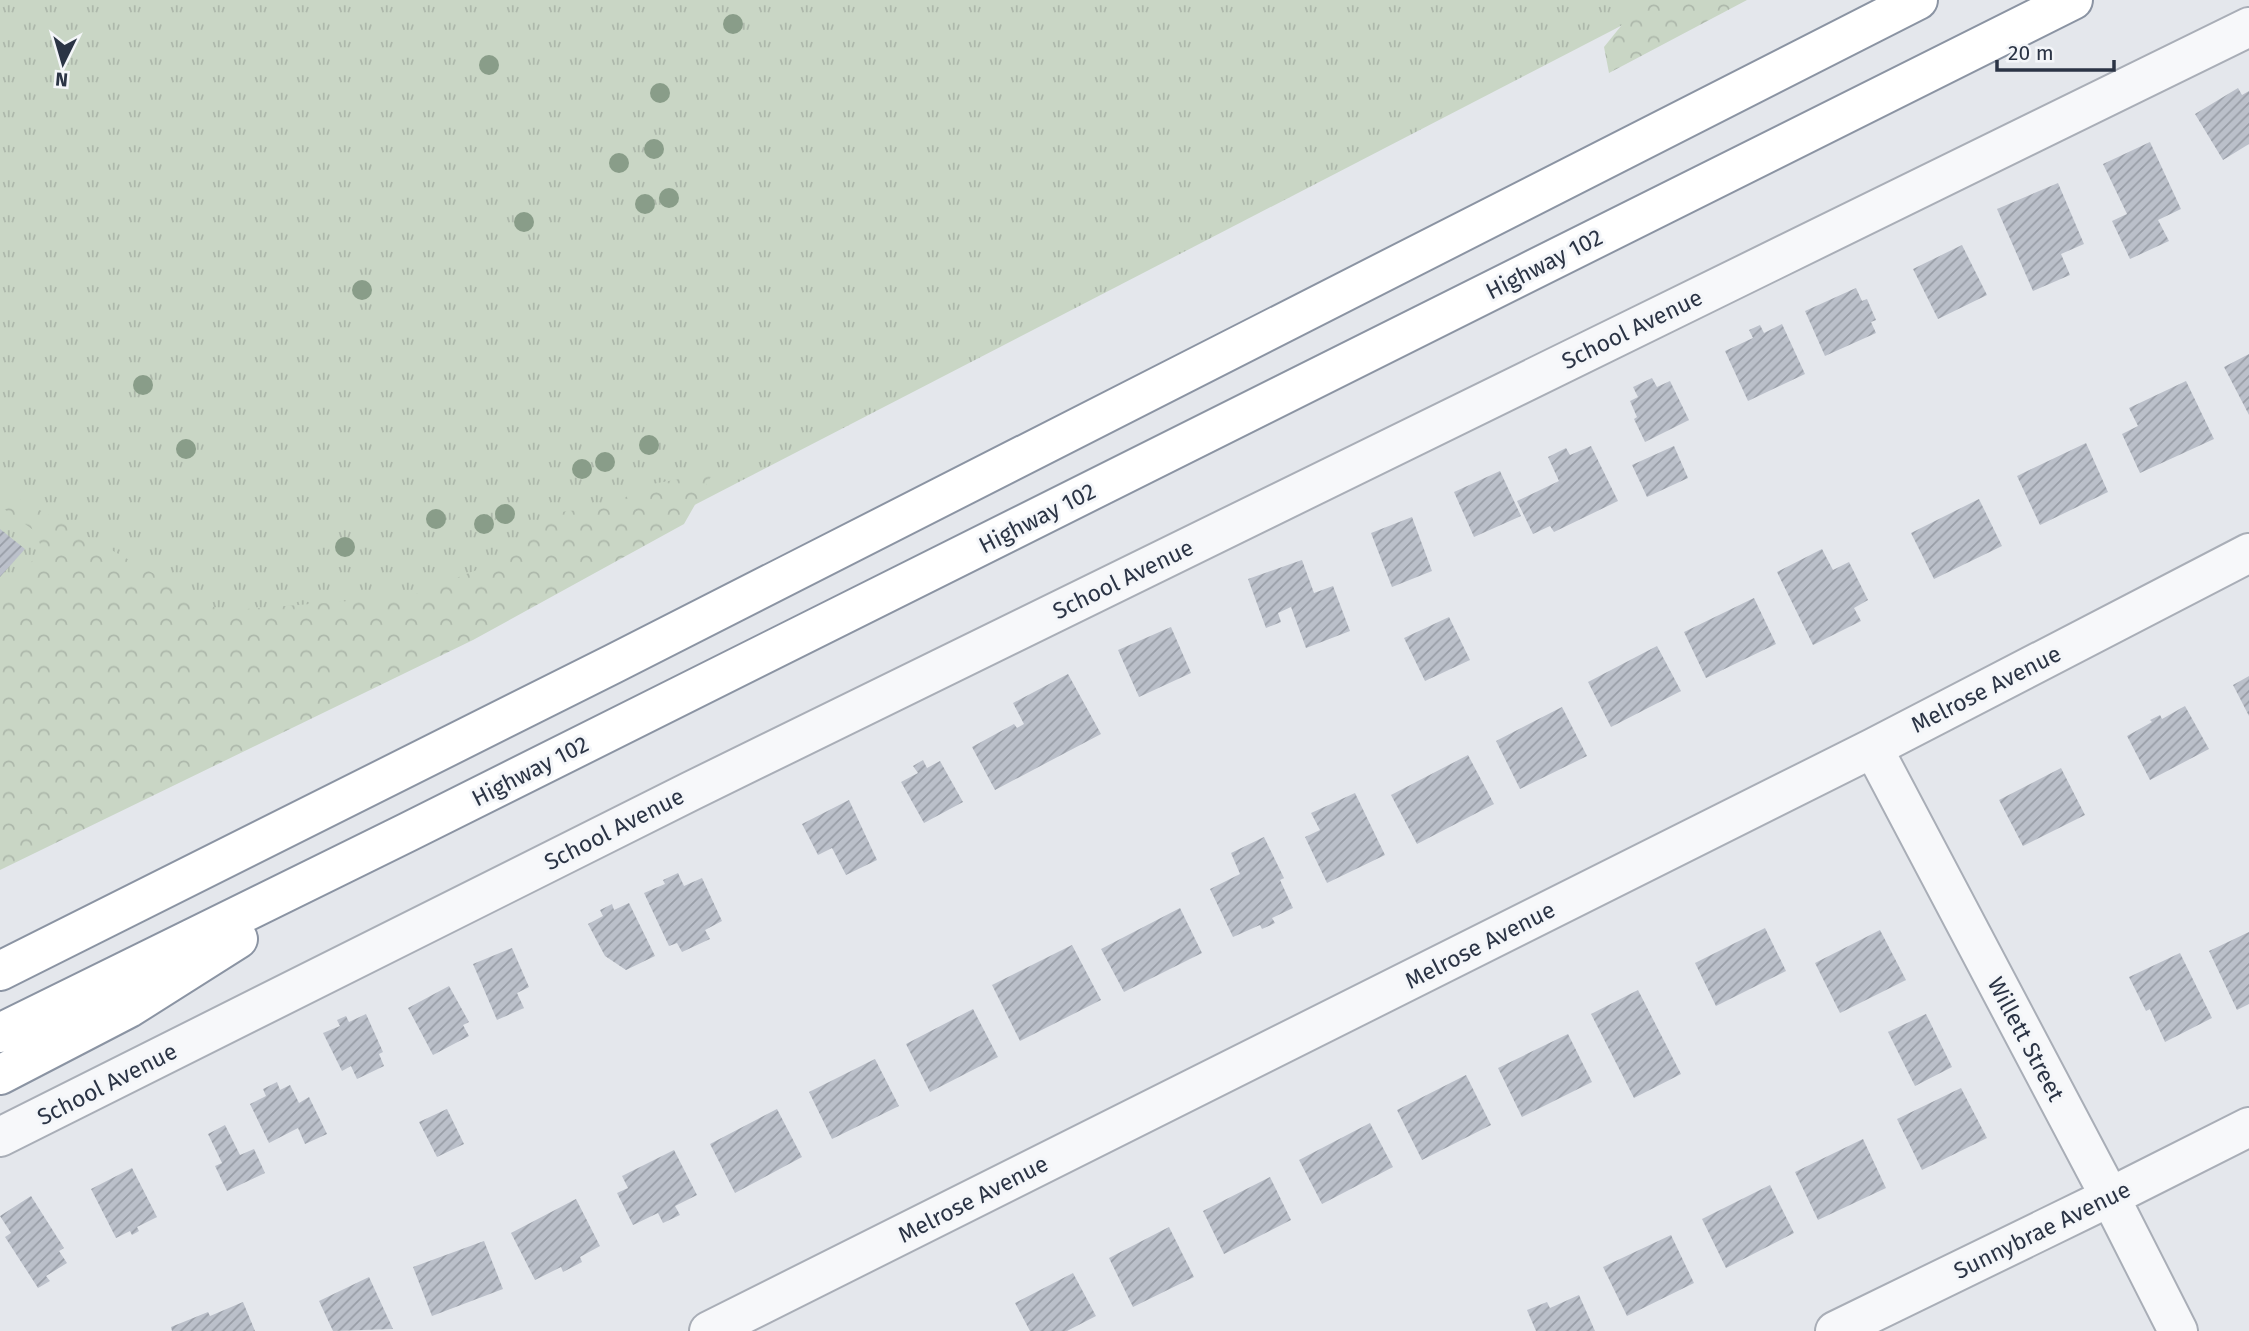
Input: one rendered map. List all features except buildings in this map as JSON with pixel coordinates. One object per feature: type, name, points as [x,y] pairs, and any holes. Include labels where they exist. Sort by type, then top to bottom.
[{"type":"highway","points":[[0,971],[613,664],[1917,0]]},
{"type":"highway","name":"Highway 102","points":[[0,1033],[2073,0]]},
{"type":"highway","points":[[0,1075],[129,1008],[408,832]]},
{"type":"street","name":"School Avenue","points":[[0,1138],[691,791],[2249,27]]},
{"type":"street","name":"Melrose Avenue","points":[[709,1331],[1873,748],[2249,553]]},
{"type":"street","name":"Willett Street","points":[[1873,748],[2178,1331]]},
{"type":"street","name":"Sunnybrae Avenue","points":[[1835,1331],[2249,1127]]},
{"type":"green space","points":[[0,0],[1671,0],[592,558],[0,850]]},
{"type":"green space","points":[[1642,0],[1747,0],[1609,73],[1604,47]]},
{"type":"green space","points":[[713,473],[684,524],[473,640],[0,870],[0,597],[42,550],[36,532],[0,506],[0,488],[221,611],[411,596],[507,558],[551,513],[606,507],[652,484]]}]
